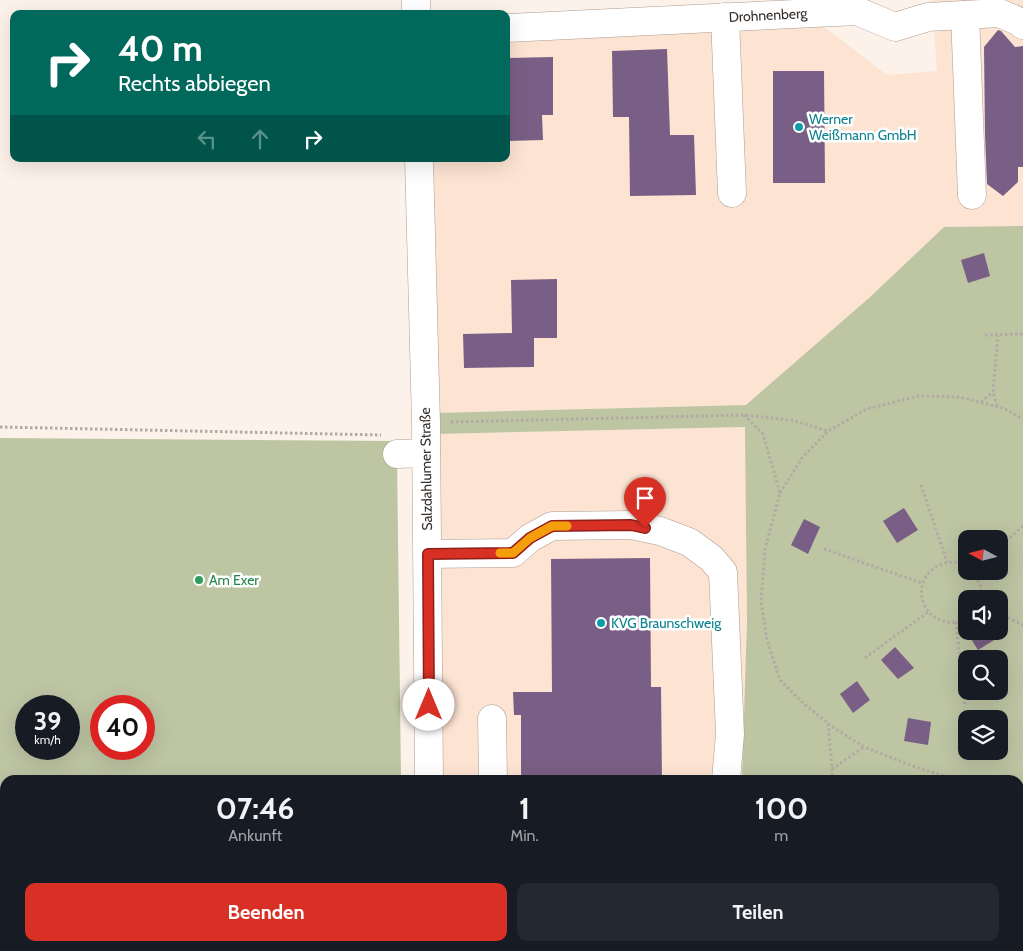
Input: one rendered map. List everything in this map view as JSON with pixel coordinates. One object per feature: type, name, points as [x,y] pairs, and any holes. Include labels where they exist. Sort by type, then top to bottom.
[{"type":"street","name":"Drohnenberg","points":[[510,28],[857,10],[895,27],[928,17],[999,13],[1023,25]]},
{"type":"street","points":[[965,14],[972,195]]},
{"type":"street","points":[[725,17],[732,193]]},
{"type":"street","name":"Salzdahlumer Straße","points":[[419,162],[426,423],[429,775]]},
{"type":"street","points":[[389,445],[426,453]]},
{"type":"street","points":[[428,554],[513,553],[530,538],[552,526],[631,525],[660,531],[689,542],[711,558],[723,572],[730,734],[726,775]]},
{"type":"street","points":[[492,719],[493,775]]},
{"type":"path","points":[[985,335],[1023,334]]},
{"type":"path","points":[[997,407],[993,392],[998,335]]},
{"type":"path","points":[[981,402],[993,392]]},
{"type":"path","points":[[942,775],[918,768],[864,747],[828,724],[805,705],[780,680],[767,640],[761,601],[765,548],[780,493],[802,458],[828,431],[867,409],[918,396],[959,396],[1003,408],[1023,419]]},
{"type":"path","points":[[426,423],[744,415],[791,420],[828,431]]},
{"type":"path","points":[[744,415],[763,434],[780,493]]},
{"type":"path","points":[[0,427],[389,445]]},
{"type":"path","points":[[921,485],[947,562]]},
{"type":"path","points":[[1008,540],[1023,526]]},
{"type":"path","points":[[824,549],[922,583]]},
{"type":"path","points":[[958,563],[947,562],[931,569],[922,583],[922,598],[928,612],[941,620],[956,622],[965,707]]},
{"type":"path","points":[[865,658],[928,612]]},
{"type":"path","points":[[1008,618],[1023,625]]},
{"type":"path","points":[[828,724],[832,775]]},
{"type":"path","points":[[832,769],[864,747]]},
{"type":"shaded area","points":[[932,0],[1023,0],[1023,226],[944,227],[869,298],[746,405],[435,413],[428,162],[510,162],[510,37],[822,25],[887,75],[937,71]]},
{"type":"shaded area","points":[[746,427],[747,668],[743,775],[441,775],[435,434]]},
{"type":"green space","points":[[1023,226],[1023,775],[742,775],[747,621],[745,427],[435,434],[435,413],[746,405],[869,298],[944,227]]},
{"type":"green space","name":"Am Exer","points":[[0,438],[396,441],[401,775],[0,775]]},
{"type":"building","points":[[998,30],[1015,47],[1023,46],[1023,167],[1018,167],[1018,182],[1003,196],[987,184],[985,135],[984,47]]},
{"type":"building","points":[[667,49],[670,135],[694,135],[696,195],[630,196],[629,117],[613,117],[612,51]]},
{"type":"building","points":[[553,57],[553,115],[542,115],[543,140],[510,141],[510,58]]},
{"type":"building","name":"Werner Weißmann GmbH","points":[[773,71],[824,71],[825,183],[773,183]]},
{"type":"building","points":[[984,253],[990,276],[968,283],[961,260]]},
{"type":"building","points":[[557,279],[557,338],[534,338],[534,367],[464,368],[463,334],[512,333],[511,280]]},
{"type":"building","points":[[904,508],[918,530],[897,543],[883,521]]},
{"type":"building","points":[[804,519],[820,527],[808,554],[791,545]]},
{"type":"building","name":"KVG Braunschweig","points":[[650,558],[651,687],[661,687],[662,775],[521,775],[521,715],[514,715],[513,692],[552,692],[551,559]]},
{"type":"building","points":[[972,640],[994,640],[978,650]]},
{"type":"building","points":[[895,647],[914,668],[898,679],[881,660]]},
{"type":"building","points":[[857,681],[870,700],[853,713],[840,694]]},
{"type":"building","points":[[908,718],[931,722],[928,745],[904,741]]},
{"type":"slow traffic","points":[[500,553],[513,553],[530,538],[552,526],[567,526]]},
{"type":"place","name":"Werner Weißmann GmbH","points":[[799,127]]},
{"type":"place","name":"Am Exer","points":[[199,580]]},
{"type":"place","name":"KVG Braunschweig","points":[[601,623]]},
{"type":"route","points":[[429,705],[428,554],[513,553],[530,538],[552,526],[631,525],[645,528]]}]
